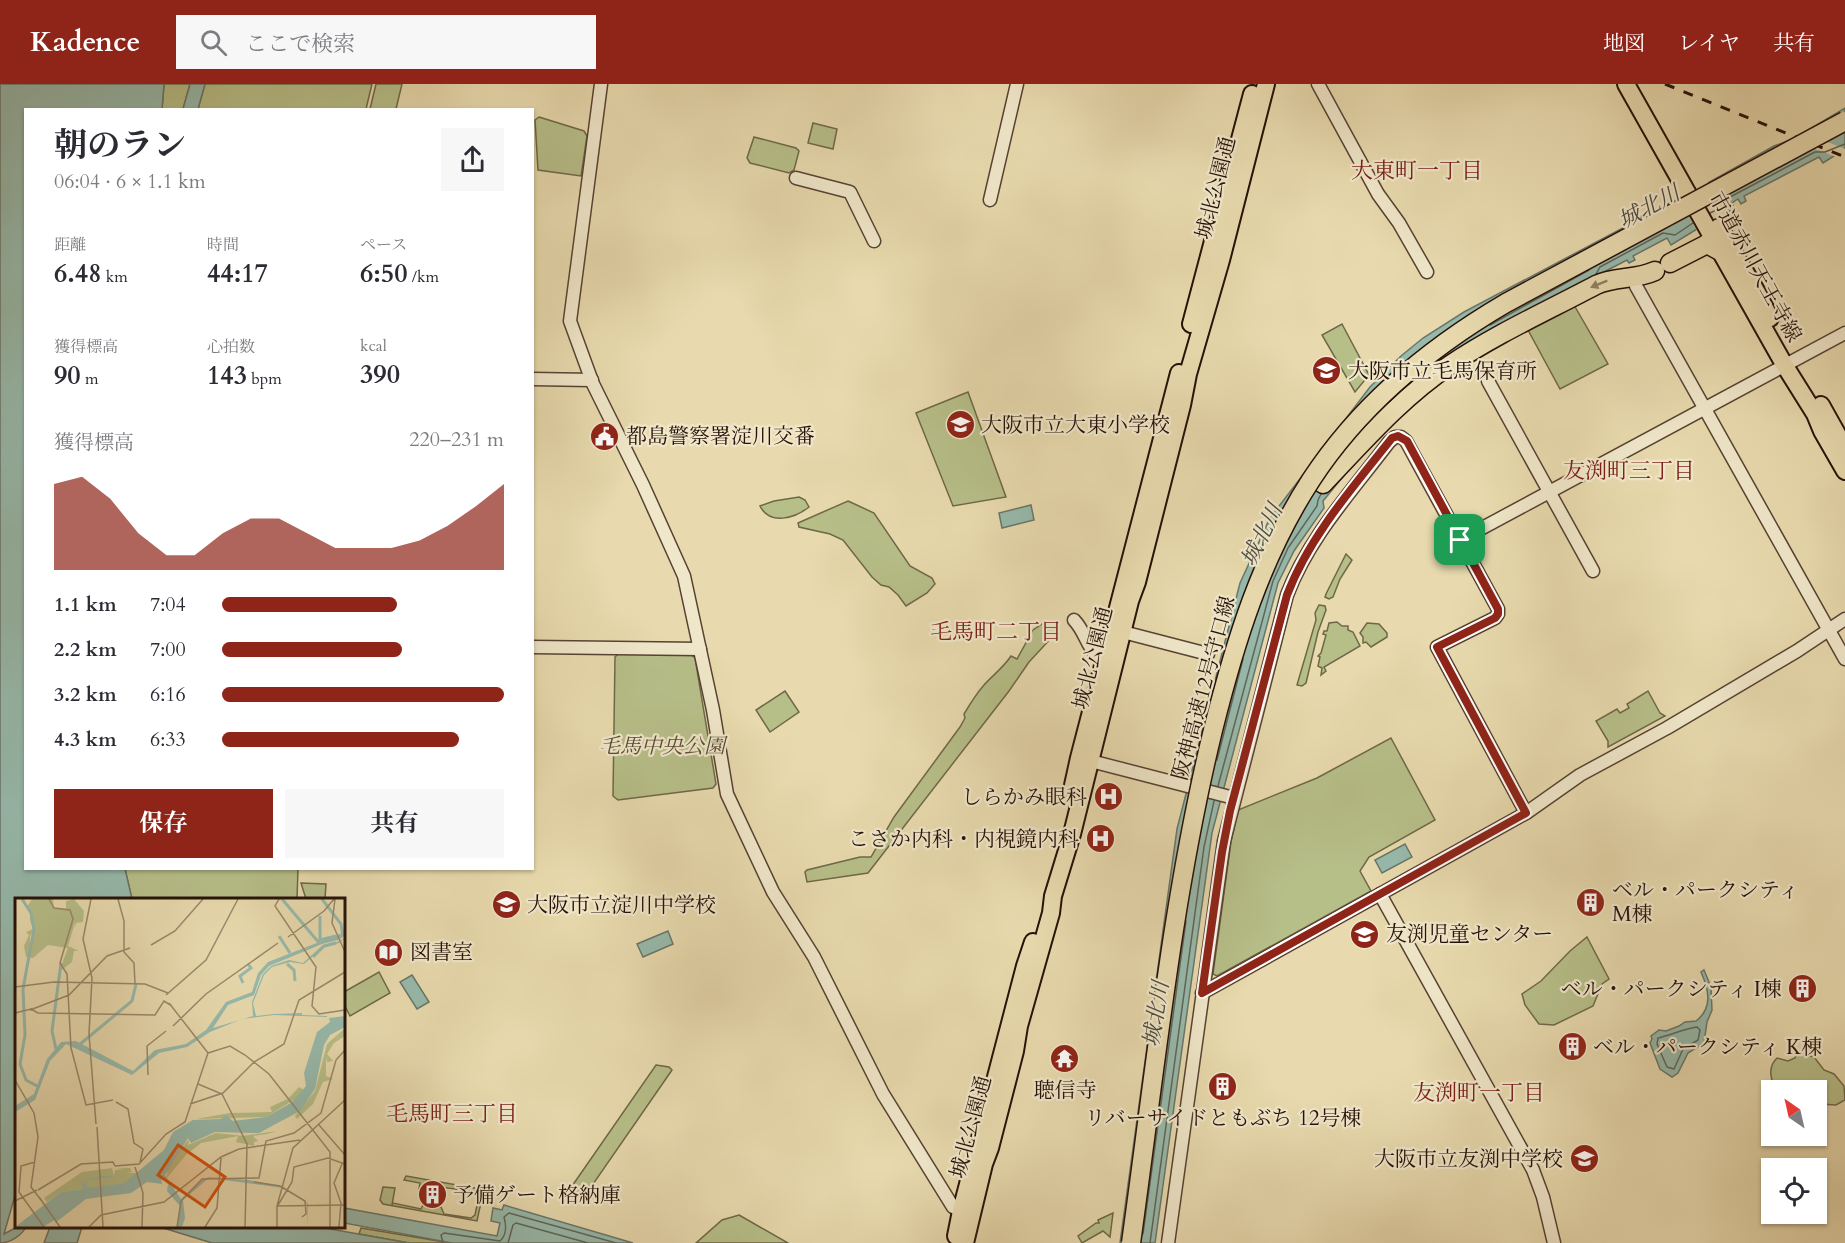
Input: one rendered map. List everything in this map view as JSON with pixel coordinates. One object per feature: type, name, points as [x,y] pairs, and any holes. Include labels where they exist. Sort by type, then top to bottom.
[{"type":"highway","name":"阪神高速12号守口線","points":[[1131,1243],[1180,895],[1206,761],[1226,680],[1253,592],[1284,523],[1312,477],[1345,434],[1382,395],[1422,359],[1458,333],[1506,303],[1845,121]]},
{"type":"highway","name":"阪神高速12号守口線","points":[[1142,1243],[1184,936],[1218,756],[1246,649],[1263,597],[1294,528],[1353,441],[1415,379],[1465,341],[1533,301],[1845,134]]},
{"type":"highway","points":[[1323,484],[1395,409],[1449,365],[1596,285],[1613,279],[1633,278],[1663,267],[1714,239]]},
{"type":"main road","name":"城北公園通","points":[[955,1243],[990,1148],[1023,1012],[1051,913],[1053,896],[1072,834],[1085,759],[1255,84]]},
{"type":"main road","name":"城北公園通","points":[[1110,661],[1123,632],[1188,374],[1221,260],[1266,84]]},
{"type":"main road","name":"市道赤川天王寺線","points":[[1626,84],[1687,183]]},
{"type":"main road","name":"市道赤川天王寺線","points":[[1638,84],[1714,239],[1789,363],[1803,373],[1845,448]]},
{"type":"main road","name":"市道赤川天王寺線","points":[[1714,239],[1754,287],[1809,405],[1845,471]]},
{"type":"main road","name":"城北公園通","points":[[965,1243],[968,1208]]},
{"type":"street","points":[[601,84],[569,318],[592,380],[684,576],[713,710],[724,785],[731,804],[773,892],[814,957],[884,1094],[952,1207],[968,1208]]},
{"type":"street","points":[[990,200],[1017,84]]},
{"type":"street","points":[[1318,84],[1378,194],[1399,223],[1427,272]]},
{"type":"street","points":[[796,178],[850,192],[874,241]]},
{"type":"street","points":[[1636,286],[1845,659]]},
{"type":"street","points":[[1460,540],[1845,333]]},
{"type":"street","points":[[534,379],[592,380]]},
{"type":"street","points":[[1488,381],[1593,572]]},
{"type":"street","points":[[1168,1243],[1230,797],[1287,595],[1294,578],[1317,536],[1393,437],[1401,437],[1407,441],[1497,607],[1498,614],[1495,618],[1437,647],[1526,813]]},
{"type":"street","points":[[1202,993],[1526,813],[1580,775],[1667,728],[1787,657],[1845,619]]},
{"type":"street","points":[[1074,620],[1089,647],[1110,661]]},
{"type":"street","points":[[1123,632],[1208,654]]},
{"type":"street","points":[[534,647],[700,649]]},
{"type":"street","points":[[1085,759],[1230,797]]},
{"type":"street","points":[[1380,894],[1533,1170],[1543,1197],[1554,1243]]},
{"type":"green space","points":[[164,84],[190,84],[183,108],[162,108]]},
{"type":"green space","points":[[205,84],[372,84],[366,108],[198,108]]},
{"type":"green space","points":[[376,84],[402,84],[396,108],[370,108]]},
{"type":"green space","points":[[539,117],[584,131],[587,136],[581,176],[538,170],[535,120]]},
{"type":"green space","points":[[813,123],[837,129],[833,149],[808,143]]},
{"type":"green space","points":[[754,137],[796,148],[799,151],[794,170],[789,173],[750,163],[747,158]]},
{"type":"green space","points":[[1574,305],[1608,364],[1560,389],[1528,330]]},
{"type":"green space","points":[[1342,324],[1369,375],[1355,392],[1322,335]]},
{"type":"green space","points":[[968,392],[1006,497],[953,506],[916,413]]},
{"type":"green space","points":[[799,497],[805,500],[809,507],[790,517],[770,516],[760,506],[774,501]]},
{"type":"green space","points":[[848,501],[874,513],[910,566],[932,578],[935,584],[927,593],[906,606],[889,587],[881,585],[872,577],[843,540],[830,534],[799,527],[798,523]]},
{"type":"green space","points":[[1346,554],[1352,560],[1340,579],[1333,597],[1329,599],[1325,597],[1326,594]]},
{"type":"green space","points":[[1319,605],[1325,606],[1326,610],[1318,632],[1306,683],[1302,686],[1297,685],[1316,620],[1315,613]]},
{"type":"green space","points":[[1045,622],[1053,622],[1057,626],[1055,634],[1029,662],[868,873],[807,882],[805,872],[807,870],[860,857],[871,857],[894,817],[960,727],[965,718],[964,714],[978,692],[1011,656],[1017,659],[1033,630]]},
{"type":"green space","points":[[1337,622],[1342,626],[1348,626],[1348,630],[1353,632],[1360,646],[1324,667],[1326,671],[1321,675],[1322,668],[1318,666],[1320,657],[1318,656],[1326,635],[1323,634],[1327,631],[1329,623]]},
{"type":"green space","points":[[1367,623],[1379,624],[1387,633],[1387,637],[1371,647],[1366,642],[1363,643],[1360,633]]},
{"type":"green space","name":"毛馬中央公園","points":[[619,653],[690,654],[695,658],[716,784],[713,788],[618,800],[613,796],[615,657]]},
{"type":"green space","points":[[785,691],[799,712],[770,732],[756,710]]},
{"type":"green space","points":[[1648,691],[1660,713],[1665,716],[1608,747],[1608,741],[1596,721],[1617,709],[1620,713],[1629,708],[1627,704]]},
{"type":"green space","points":[[1391,738],[1435,820],[1369,857],[1360,871],[1371,891],[1217,976],[1213,974],[1231,842],[1238,810],[1317,778]]},
{"type":"green space","points":[[125,870],[298,870],[297,898],[132,898]]},
{"type":"green space","points":[[301,883],[326,884],[325,898],[306,898]]},
{"type":"green space","points":[[1587,937],[1609,979],[1602,984],[1593,1006],[1554,1025],[1539,1024],[1525,1005],[1522,994],[1541,981]]},
{"type":"green space","points":[[379,972],[390,993],[350,1016],[345,1006],[345,991]]},
{"type":"green space","points":[[1797,1053],[1814,1057],[1824,1070],[1834,1074],[1844,1086],[1845,1100],[1836,1105],[1827,1104],[1827,1080],[1772,1080],[1772,1066],[1777,1058],[1788,1061],[1795,1058]]},
{"type":"green space","points":[[656,1065],[669,1067],[672,1070],[580,1203],[568,1200],[566,1195]]},
{"type":"green space","points":[[406,1176],[480,1189],[479,1192],[432,1186],[431,1191],[419,1189],[420,1183],[404,1180]]},
{"type":"green space","points":[[383,1187],[395,1188],[392,1205],[393,1203],[421,1209],[423,1205],[441,1207],[444,1214],[471,1218],[475,1215],[479,1195],[483,1193],[477,1221],[383,1204],[380,1200]]},
{"type":"green space","points":[[1113,1213],[1110,1237],[1103,1231],[1082,1243],[1078,1236],[1099,1223],[1098,1220]]},
{"type":"green space","points":[[739,1215],[788,1243],[696,1243],[722,1220]]},
{"type":"green space","points":[[361,1228],[450,1243],[409,1243],[359,1234]]},
{"type":"water","points":[[0,84],[164,84],[162,108],[24,108],[24,870],[125,870],[132,898],[15,898],[15,1196],[4,1234],[15,1228],[25,1228],[15,1238],[0,1243]]},
{"type":"water","points":[[190,84],[205,84],[198,108],[183,108]]},
{"type":"water","name":"城北川","points":[[1845,108],[1845,149],[1823,163],[1819,157],[1744,196],[1746,201],[1741,204],[1738,199],[1732,203],[1735,210],[1725,212],[1671,245],[1667,238],[1633,256],[1635,260],[1629,263],[1627,260],[1602,273],[1419,384],[1323,501],[1324,508],[1294,551],[1278,583],[1212,833],[1155,1243],[1120,1243],[1177,829],[1240,583],[1270,518],[1370,387],[1423,338],[1464,312],[1774,146],[1793,139]]},
{"type":"water","points":[[1031,505],[1034,520],[1002,528],[999,513]]},
{"type":"water","points":[[1405,844],[1412,857],[1382,873],[1375,860]]},
{"type":"water","points":[[668,931],[673,944],[643,957],[637,944]]},
{"type":"water","points":[[1704,970],[1711,987],[1712,1010],[1707,1022],[1704,1043],[1688,1053],[1678,1073],[1672,1077],[1660,1069],[1650,1043],[1651,1036],[1659,1030],[1666,1031],[1685,1022],[1696,1021],[1701,1016],[1708,998],[1701,972]]},
{"type":"water","points":[[412,975],[429,1002],[417,1009],[400,982]]},
{"type":"water","points":[[504,1205],[633,1243],[452,1243],[345,1223],[345,1208],[497,1236],[500,1223],[491,1221],[493,1208],[502,1210]]},
{"type":"water","points":[[50,1228],[82,1228],[77,1243],[44,1243]]},
{"type":"water","points":[[163,1228],[325,1228],[409,1243],[212,1243]]},
{"type":"pier","points":[[1800,131],[1845,149],[1845,152],[1836,157],[1787,138]]},
{"type":"pier","points":[[1707,181],[1726,215],[1697,231],[1677,196]]},
{"type":"railway","points":[[1665,84],[1845,157]]},
{"type":"place","name":"大阪市立毛馬保育所","points":[[1327,371]]},
{"type":"place","name":"大阪市立大東小学校","points":[[960,425]]},
{"type":"place","name":"都島警察署淀川交番","points":[[605,436]]},
{"type":"place","name":"しらかみ眼科","points":[[1108,797]]},
{"type":"place","name":"こさか内科・内視鏡内科","points":[[1100,839]]},
{"type":"place","name":"ベル・パークシティ M棟","points":[[1591,902]]},
{"type":"place","name":"大阪市立淀川中学校","points":[[506,905]]},
{"type":"place","name":"友渕児童センター","points":[[1365,934]]},
{"type":"place","name":"図書室","points":[[389,952]]},
{"type":"place","name":"ベル・パークシティ I棟","points":[[1803,989]]},
{"type":"place","name":"ベル・パークシティ K棟","points":[[1572,1047]]},
{"type":"place","name":"聴信寺","points":[[1065,1059]]},
{"type":"place","name":"リバーサイドともぶち 12号棟","points":[[1223,1087]]},
{"type":"place","name":"大阪市立友渕中学校","points":[[1584,1159]]},
{"type":"place","name":"予備ゲート格納庫","points":[[432,1195]]},
{"type":"district","name":"大東町一丁目","points":[[1417,171]]},
{"type":"district","name":"友渕町三丁目","points":[[1629,471]]},
{"type":"district","name":"毛馬町二丁目","points":[[996,632]]},
{"type":"district","name":"友渕町一丁目","points":[[1479,1093]]},
{"type":"district","name":"毛馬町三丁目","points":[[452,1114]]},
{"type":"route","points":[[1398,436],[1407,441],[1460,540],[1497,607],[1498,614],[1495,618],[1437,647],[1526,813],[1202,993],[1230,811],[1287,595],[1300,563],[1317,536],[1389,442],[1393,437],[1398,436]]}]
